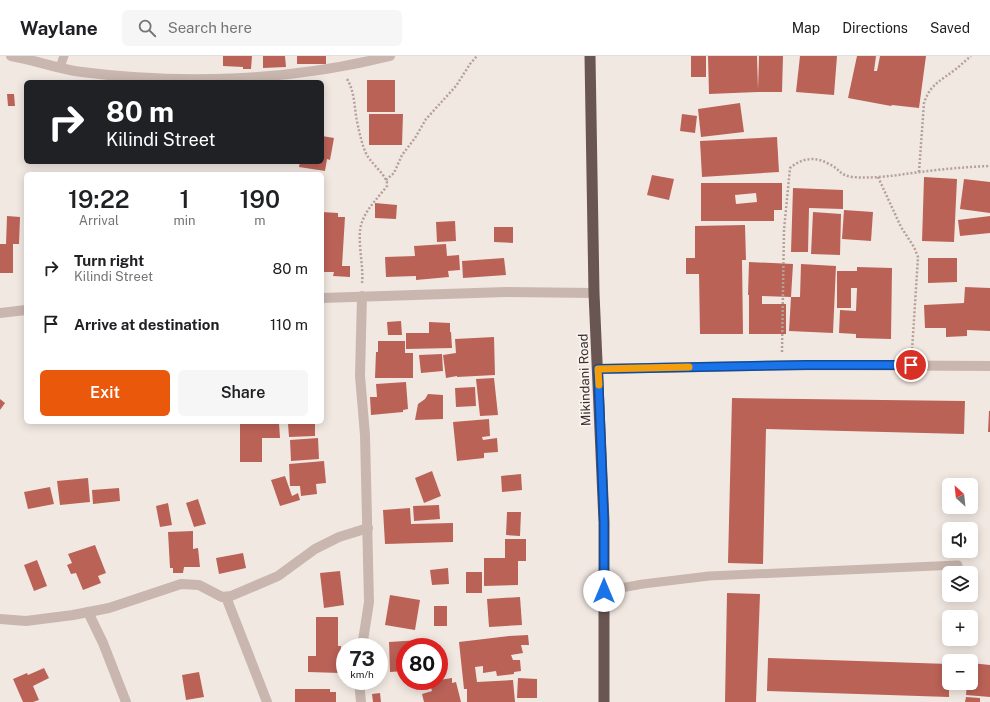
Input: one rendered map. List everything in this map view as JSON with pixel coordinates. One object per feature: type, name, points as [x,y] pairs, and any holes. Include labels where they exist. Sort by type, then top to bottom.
[{"type":"highway","name":"Mikindani Road","points":[[590,56],[594,293],[604,522],[604,702]]},
{"type":"street","points":[[11,56],[80,72],[138,78],[188,79],[273,76],[362,63],[390,56]]},
{"type":"street","points":[[324,298],[498,292],[594,293]]},
{"type":"street","points":[[361,297],[360,376],[365,435],[369,602],[363,638]]},
{"type":"street","points":[[0,313],[24,310]]},
{"type":"street","points":[[598,369],[782,365],[990,366]]},
{"type":"street","points":[[0,619],[26,620],[73,615],[109,608],[180,584],[199,585],[218,595],[226,597],[238,594],[278,576],[315,549],[339,537],[368,528]]},
{"type":"street","points":[[226,597],[267,702]]},
{"type":"street","points":[[88,612],[103,643],[126,702]]},
{"type":"street","points":[[360,690],[361,702]]},
{"type":"lane","points":[[60,67],[64,56]]},
{"type":"lane","points":[[604,591],[643,584],[709,576],[958,565]]},
{"type":"path","points":[[386,180],[394,173],[402,155],[415,138],[426,119],[456,86],[477,56]]},
{"type":"path","points":[[919,172],[924,103],[927,94],[934,84],[956,69],[971,56]]},
{"type":"path","points":[[336,67],[352,89],[357,121],[365,152],[370,161],[386,180],[387,186],[367,211],[360,230],[362,268],[361,297]]},
{"type":"path","points":[[782,365],[784,230],[790,168],[798,161],[808,159],[820,160],[830,164],[844,176],[878,177],[958,167],[990,166]]},
{"type":"path","points":[[878,177],[901,227],[918,257],[911,365]]},
{"type":"building","points":[[223,56],[252,56],[251,69],[223,66]]},
{"type":"building","points":[[263,56],[285,56],[286,67],[263,68]]},
{"type":"building","points":[[297,56],[326,56],[326,64],[297,64]]},
{"type":"building","points":[[691,56],[706,56],[706,77],[691,77]]},
{"type":"building","points":[[708,56],[757,56],[758,89],[759,56],[783,56],[782,92],[709,94]]},
{"type":"building","points":[[800,56],[837,56],[834,95],[796,92]]},
{"type":"building","points":[[857,56],[876,56],[874,71],[877,71],[880,56],[926,56],[919,108],[891,106],[848,98]]},
{"type":"building","points":[[367,80],[395,80],[395,112],[367,112]]},
{"type":"building","points":[[7,94],[14,94],[15,106],[8,106]]},
{"type":"building","points":[[740,103],[744,132],[701,137],[698,109]]},
{"type":"building","points":[[369,114],[403,114],[402,145],[369,145]]},
{"type":"building","points":[[682,114],[697,116],[695,133],[680,131]]},
{"type":"building","points":[[324,136],[334,138],[330,160],[327,159],[325,171],[299,167],[300,164],[324,164]]},
{"type":"building","points":[[777,137],[779,172],[702,177],[700,141]]},
{"type":"building","points":[[652,175],[674,179],[669,200],[647,195]]},
{"type":"building","points":[[924,177],[957,179],[954,242],[922,241]]},
{"type":"building","points":[[964,179],[990,182],[990,213],[960,209]]},
{"type":"building","points":[[701,183],[782,183],[782,210],[774,210],[774,221],[701,221]],"holes":[[[756,193],[757,202],[736,204],[735,195]]]},
{"type":"building","points":[[793,188],[843,190],[843,209],[809,208],[808,252],[791,252]]},
{"type":"building","points":[[375,203],[397,205],[396,219],[375,218]]},
{"type":"building","points":[[844,210],[873,212],[871,241],[842,239]]},
{"type":"building","points":[[324,212],[338,213],[338,217],[345,217],[342,266],[350,266],[350,277],[333,276],[334,272],[324,272]]},
{"type":"building","points":[[813,212],[841,214],[840,255],[811,254]]},
{"type":"building","points":[[7,216],[20,217],[19,244],[6,244]]},
{"type":"building","points":[[990,216],[990,233],[960,236],[958,220]]},
{"type":"building","points":[[455,221],[456,241],[437,242],[436,222]]},
{"type":"building","points":[[745,225],[746,260],[742,260],[743,334],[700,334],[699,274],[686,274],[686,258],[695,258],[695,226]]},
{"type":"building","points":[[494,227],[513,227],[513,243],[494,242]]},
{"type":"building","points":[[0,244],[13,244],[13,273],[0,273]]},
{"type":"building","points":[[446,244],[447,256],[459,255],[460,270],[448,271],[449,277],[416,280],[416,276],[386,277],[385,257],[415,256],[414,246]]},
{"type":"building","points":[[504,258],[506,275],[463,278],[462,261]]},
{"type":"building","points":[[928,258],[957,258],[957,282],[928,283]]},
{"type":"building","points":[[749,262],[793,264],[791,297],[762,296],[762,304],[786,304],[786,334],[749,334]]},
{"type":"building","points":[[801,264],[836,266],[833,333],[789,331],[791,297],[800,297]]},
{"type":"building","points":[[857,267],[892,268],[891,339],[856,338],[856,334],[839,333],[840,310],[856,311],[857,288],[851,288],[851,308],[837,308],[837,271],[857,271]]},
{"type":"building","points":[[965,287],[990,288],[990,331],[967,330],[967,336],[946,337],[946,328],[925,328],[924,305],[964,303]]},
{"type":"building","points":[[401,321],[402,335],[388,335],[387,322]]},
{"type":"building","points":[[429,322],[450,323],[452,348],[406,349],[406,333],[429,333]]},
{"type":"building","points":[[494,337],[495,375],[457,376],[446,378],[443,355],[456,353],[455,339]]},
{"type":"building","points":[[378,341],[405,341],[405,353],[413,353],[413,378],[375,378]]},
{"type":"building","points":[[442,354],[443,371],[421,373],[419,355]]},
{"type":"building","points":[[494,378],[498,415],[480,416],[476,379]]},
{"type":"building","points":[[406,382],[408,409],[403,410],[403,412],[371,415],[370,397],[377,397],[376,384]]},
{"type":"building","points":[[475,387],[476,406],[456,407],[455,388]]},
{"type":"building","points":[[428,394],[443,395],[443,419],[415,420],[418,404],[425,399]]},
{"type":"building","points":[[732,398],[965,401],[964,434],[766,429],[763,564],[728,563]]},
{"type":"building","points":[[0,399],[5,403],[0,410]]},
{"type":"building","points":[[989,411],[990,432],[988,432]]},
{"type":"building","points":[[489,419],[490,436],[482,437],[483,440],[497,438],[498,452],[484,453],[484,458],[457,461],[453,422]]},
{"type":"building","points":[[240,424],[279,424],[280,438],[262,438],[262,462],[240,462]]},
{"type":"building","points":[[288,424],[315,424],[315,436],[289,437]]},
{"type":"building","points":[[318,438],[319,459],[291,461],[290,440]]},
{"type":"building","points":[[324,461],[326,483],[316,484],[317,494],[301,496],[300,486],[290,486],[289,464]]},
{"type":"building","points":[[432,471],[441,496],[424,503],[415,478]]},
{"type":"building","points":[[521,474],[522,490],[502,492],[501,476]]},
{"type":"building","points":[[285,476],[292,496],[298,493],[300,500],[280,506],[271,480]]},
{"type":"building","points":[[88,478],[90,502],[60,505],[57,481]]},
{"type":"building","points":[[50,487],[54,504],[28,509],[24,492]]},
{"type":"building","points":[[119,488],[120,501],[93,504],[92,490]]},
{"type":"building","points":[[198,499],[206,524],[194,527],[186,503]]},
{"type":"building","points":[[168,503],[172,525],[160,527],[156,506]]},
{"type":"building","points":[[439,505],[440,519],[414,521],[413,506]]},
{"type":"building","points":[[410,508],[411,524],[453,523],[453,542],[385,544],[383,510]]},
{"type":"building","points":[[507,512],[521,512],[520,536],[506,535]]},
{"type":"building","points":[[193,531],[193,549],[198,548],[200,567],[184,567],[183,573],[173,573],[173,568],[170,568],[168,532]]},
{"type":"building","points":[[505,539],[526,539],[526,561],[518,561],[518,585],[484,586],[484,558],[505,558]]},
{"type":"building","points":[[95,545],[106,573],[98,576],[101,583],[83,590],[76,573],[71,574],[67,565],[72,563],[68,554]]},
{"type":"building","points":[[243,553],[246,568],[219,574],[216,558]]},
{"type":"building","points":[[37,560],[47,586],[34,591],[24,565]]},
{"type":"building","points":[[448,568],[449,584],[432,585],[430,570]]},
{"type":"building","points":[[340,571],[344,605],[324,608],[320,573]]},
{"type":"building","points":[[466,572],[482,572],[482,593],[466,593]]},
{"type":"building","points":[[727,593],[760,594],[756,702],[725,702]]},
{"type":"building","points":[[390,595],[420,600],[415,630],[385,625]]},
{"type":"building","points":[[520,597],[522,625],[489,627],[487,599]]},
{"type":"building","points":[[434,606],[447,606],[447,626],[434,626]]},
{"type":"building","points":[[316,617],[338,617],[338,638],[336,638],[336,673],[308,672],[308,656],[316,656]]},
{"type":"building","points":[[528,635],[529,645],[521,645],[523,653],[511,655],[513,660],[520,660],[521,671],[514,672],[514,674],[497,676],[496,671],[483,673],[483,666],[475,667],[477,682],[513,680],[515,702],[467,702],[467,689],[464,689],[459,642]]},
{"type":"building","points":[[389,642],[396,642],[396,672],[390,672]]},
{"type":"building","points":[[768,658],[942,664],[942,690],[949,690],[949,697],[767,691]]},
{"type":"building","points":[[978,664],[990,665],[990,697],[966,695],[966,690],[978,690]]},
{"type":"building","points":[[44,668],[49,678],[33,686],[39,700],[33,702],[23,702],[13,679],[27,673],[28,675]]},
{"type":"building","points":[[199,672],[204,697],[186,700],[182,675]]},
{"type":"building","points":[[452,678],[452,683],[456,682],[461,702],[424,702],[422,694],[432,690],[448,690],[448,679]]},
{"type":"building","points":[[518,678],[537,679],[537,698],[517,698]]},
{"type":"building","points":[[295,689],[330,689],[330,692],[336,692],[336,702],[295,702]]},
{"type":"building","points":[[380,693],[381,702],[373,702],[372,694]]},
{"type":"building","points":[[966,697],[980,698],[980,702],[965,702]]},
{"type":"slow traffic","points":[[599,385],[598,369],[689,367]]},
{"type":"route","points":[[604,591],[604,522],[598,369],[807,365],[911,365]]}]
